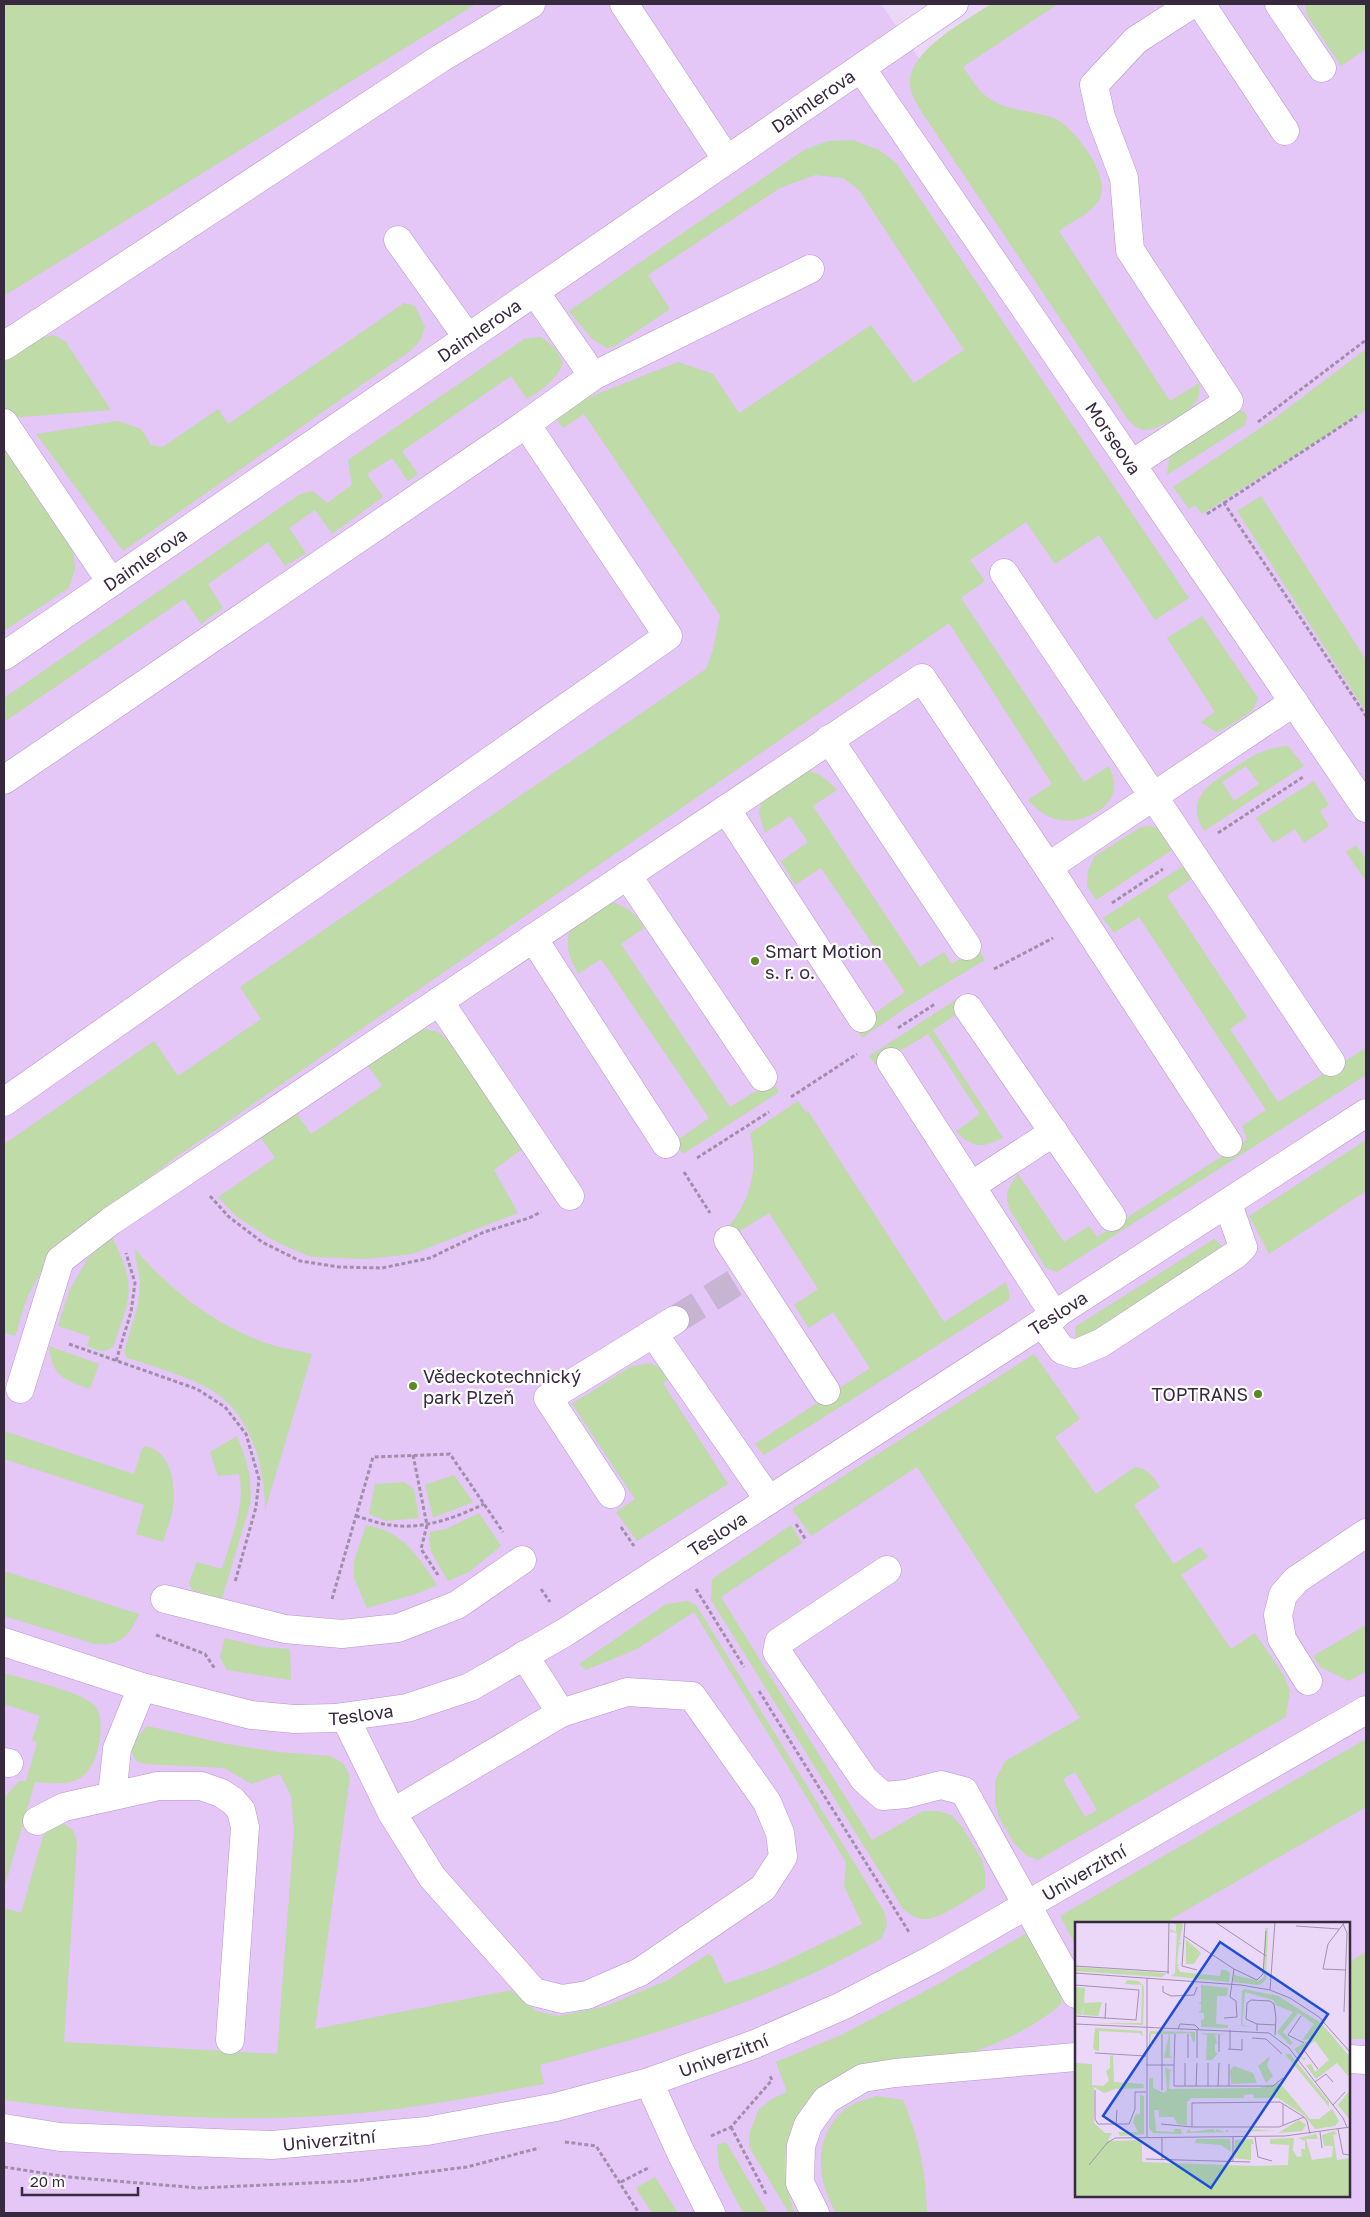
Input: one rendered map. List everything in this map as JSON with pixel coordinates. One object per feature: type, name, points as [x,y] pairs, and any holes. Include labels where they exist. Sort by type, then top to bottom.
[{"type":"street","points":[[4,346],[277,168],[441,58],[531,4]]},
{"type":"street","points":[[624,4],[727,160]]},
{"type":"street","name":"Daimlerova","points":[[4,656],[954,4]]},
{"type":"street","points":[[1132,464],[1229,401],[1130,250],[1124,178],[1101,117],[1094,85],[1136,40],[1192,4]]},
{"type":"street","points":[[1201,4],[1286,131]]},
{"type":"street","points":[[1279,4],[1322,68]]},
{"type":"street","name":"Morseova","points":[[861,68],[1294,702],[1357,775],[1366,808]]},
{"type":"street","points":[[398,240],[468,338]]},
{"type":"street","points":[[4,780],[526,424],[593,376],[810,269]]},
{"type":"street","points":[[535,292],[593,376]]},
{"type":"street","points":[[4,423],[111,582]]},
{"type":"street","points":[[4,1102],[668,636],[526,424]]},
{"type":"street","points":[[1004,573],[1330,1062]]},
{"type":"street","points":[[20,1390],[60,1260],[111,1221],[922,678],[1084,921],[1228,1143]]},
{"type":"street","points":[[1048,867],[1294,702]]},
{"type":"street","points":[[829,739],[967,946]]},
{"type":"street","points":[[726,809],[862,1018]]},
{"type":"street","points":[[627,875],[763,1077]]},
{"type":"street","points":[[533,938],[666,1144]]},
{"type":"street","points":[[439,1001],[570,1196]]},
{"type":"street","points":[[968,1008],[1112,1217]]},
{"type":"street","points":[[891,1062],[971,1186],[1049,1320],[1062,1350],[1075,1354],[1109,1338],[1235,1255],[1243,1247],[1228,1204]]},
{"type":"street","name":"Teslova","points":[[4,1642],[142,1687],[251,1715],[294,1719],[345,1717],[407,1708],[470,1687],[564,1633],[1366,1113]]},
{"type":"street","points":[[971,1186],[1054,1132]]},
{"type":"street","points":[[728,1240],[744,1278],[826,1391]]},
{"type":"street","points":[[611,1494],[548,1398],[664,1327],[773,1497]]},
{"type":"street","points":[[1308,1681],[1282,1639],[1278,1615],[1283,1595],[1296,1580],[1366,1533]]},
{"type":"street","points":[[165,1599],[285,1629],[342,1634],[398,1628],[457,1605],[522,1560]]},
{"type":"street","points":[[887,1570],[779,1642],[777,1652],[864,1779],[883,1796],[906,1794],[941,1785],[964,1790],[1075,1992]]},
{"type":"street","points":[[524,1655],[560,1713]]},
{"type":"street","points":[[112,1796],[117,1749],[142,1687]]},
{"type":"street","points":[[345,1717],[392,1813],[432,1877],[534,1992],[562,1999],[587,1995],[640,1972],[762,1888],[783,1857],[780,1833],[767,1802],[692,1696],[626,1692],[560,1713],[392,1813]]},
{"type":"street","name":"Univerzitní","points":[[4,2128],[60,2137],[272,2144],[427,2131],[556,2107],[649,2082],[755,2044],[842,2006],[934,1959],[1366,1710]]},
{"type":"street","points":[[37,1821],[64,1807],[158,1786],[201,1786],[221,1793],[233,1800],[241,1810],[245,1828],[230,2040]]},
{"type":"street","points":[[815,2213],[800,2184],[801,2146],[808,2125],[826,2100],[833,2095],[863,2078],[895,2073],[1075,2057]]},
{"type":"street","points":[[1350,2059],[1366,2060]]},
{"type":"street","points":[[649,2082],[680,2152],[711,2213]]},
{"type":"path","points":[[1178,533],[1357,416]]},
{"type":"path","points":[[1224,502],[1366,716]]},
{"type":"path","points":[[990,971],[1084,921],[1306,775]]},
{"type":"path","points":[[893,1031],[941,1000]]},
{"type":"path","points":[[790,1098],[861,1052]]},
{"type":"path","points":[[682,1168],[773,1109]]},
{"type":"path","points":[[666,1144],[728,1240]]},
{"type":"path","points":[[209,1196],[229,1217],[262,1242],[300,1260],[340,1267],[382,1268],[430,1258],[484,1232],[529,1218],[570,1196]]},
{"type":"path","points":[[116,1361],[131,1312],[135,1282],[125,1249]]},
{"type":"path","points":[[37,1334],[197,1389],[225,1407],[246,1434],[259,1479],[256,1508],[234,1587]]},
{"type":"path","points":[[323,1632],[373,1457],[450,1454],[552,1605]]},
{"type":"path","points":[[413,1455],[427,1525],[421,1549],[457,1605]]},
{"type":"path","points":[[773,1497],[806,1540]]},
{"type":"path","points":[[356,1516],[391,1526],[427,1525],[456,1517],[484,1504]]},
{"type":"path","points":[[692,1583],[744,1668]]},
{"type":"path","points":[[755,1685],[913,1938]]},
{"type":"path","points":[[731,2127],[768,2197]]},
{"type":"path","points":[[621,2182],[639,2213]]},
{"type":"shaded area","points":[[379,4],[881,4],[934,80],[1044,4],[1366,4],[1366,2213],[4,2213],[4,237]]},
{"type":"green space","points":[[4,4],[476,4],[4,296]]},
{"type":"green space","points":[[991,4],[1058,4],[963,67],[978,89],[997,103],[1014,109],[1048,116],[1064,124],[1081,143],[1096,166],[1102,189],[1100,198],[1092,208],[1059,231],[1170,401],[1199,383],[1199,395],[1193,406],[1165,424],[1145,430],[1128,420],[921,111],[912,94],[910,83],[912,71],[919,59],[941,37]]},
{"type":"green space","points":[[1305,4],[1366,4],[1366,49],[1341,66],[1307,15]]},
{"type":"green space","points":[[853,140],[879,150],[896,163],[1189,598],[1155,620],[1099,535],[1055,564],[1026,522],[970,560],[985,581],[961,598],[1084,782],[1109,766],[1114,782],[1114,789],[1110,799],[1099,811],[1092,815],[1068,821],[1047,815],[1028,800],[1052,784],[949,623],[172,1160],[73,1237],[41,1273],[23,1308],[15,1336],[4,1333],[4,1144],[154,1041],[178,1076],[261,1019],[240,987],[706,669],[713,650],[720,615],[584,414],[563,428],[555,417],[582,400],[678,362],[713,374],[739,413],[871,325],[914,383],[964,350],[859,190],[843,178],[815,175],[780,188],[648,275],[670,309],[615,346],[607,348],[592,339],[569,311],[804,150],[828,141]]},
{"type":"green space","points":[[404,303],[415,306],[425,327],[420,341],[409,352],[123,551],[36,434],[118,421],[141,429],[151,445],[163,447],[218,409],[228,424]]},
{"type":"green space","points":[[54,335],[65,341],[111,410],[10,418],[4,409],[4,361],[34,340]]},
{"type":"green space","points":[[541,337],[556,349],[563,364],[552,380],[538,392],[527,399],[511,376],[402,451],[418,474],[408,481],[392,458],[367,474],[383,497],[332,534],[315,510],[289,528],[306,553],[285,566],[268,542],[208,584],[223,608],[201,624],[184,599],[4,722],[4,698],[300,494],[313,491],[327,503],[352,485],[348,460],[524,339]]},
{"type":"green space","points":[[1366,349],[1366,410],[1202,514],[1195,505],[1189,509],[1173,487],[1275,418]]},
{"type":"green space","points":[[1238,410],[1245,412],[1247,417],[1245,425],[1167,475],[1169,459],[1176,450]]},
{"type":"green space","points":[[4,444],[73,547],[75,569],[69,588],[4,631]]},
{"type":"green space","points":[[1261,496],[1366,660],[1366,712],[1237,511]]},
{"type":"green space","points":[[1202,616],[1258,698],[1253,710],[1226,728],[1216,732],[1201,722],[1215,712],[1167,638]]},
{"type":"green space","points":[[1288,746],[1304,766],[1204,831],[1197,811],[1201,795],[1207,788],[1251,757],[1264,751]],"holes":[[[1246,766],[1259,784],[1234,801],[1222,782]]]},
{"type":"green space","points":[[805,769],[823,777],[837,790],[813,806],[920,967],[944,952],[952,964],[977,947],[985,960],[910,1005],[862,1038],[855,1027],[905,992],[821,868],[795,885],[781,861],[808,842],[790,816],[765,833],[759,813],[762,799]]},
{"type":"green space","points":[[1314,781],[1329,805],[1320,811],[1329,826],[1304,843],[1295,829],[1273,843],[1256,818]]},
{"type":"green space","points":[[1141,827],[1158,828],[1172,850],[1096,900],[1087,886],[1088,871],[1095,856]]},
{"type":"green space","points":[[1356,845],[1366,859],[1366,881],[1346,852]]},
{"type":"green space","points":[[1183,866],[1191,879],[1167,896],[1247,1017],[1230,1029],[1278,1102],[1366,1048],[1366,1075],[1057,1272],[1046,1268],[1010,1210],[1007,1195],[1018,1174],[1064,1242],[1089,1226],[1097,1237],[1247,1140],[1242,1126],[1266,1110],[1139,917],[1114,933],[1103,918]]},
{"type":"green space","points":[[611,902],[630,911],[644,928],[621,944],[730,1107],[772,1081],[779,1092],[683,1154],[675,1142],[709,1118],[601,959],[578,974],[570,957],[568,941],[570,928]]},
{"type":"green space","points":[[957,999],[964,1009],[933,1030],[1003,1138],[989,1144],[973,1144],[956,1131],[980,1114],[928,1034],[876,1065],[869,1056]]},
{"type":"green space","points":[[424,1029],[438,1032],[453,1045],[522,1149],[494,1170],[518,1213],[412,1254],[366,1259],[311,1257],[274,1241],[237,1217],[218,1197],[275,1158],[259,1135],[295,1111],[311,1134],[382,1086],[366,1063],[407,1035]]},
{"type":"green space","points":[[798,1101],[806,1112],[808,1111],[944,1322],[1006,1282],[1009,1300],[764,1455],[755,1444],[870,1368],[833,1312],[809,1328],[794,1305],[818,1289],[769,1213],[735,1234],[729,1226],[743,1205],[751,1182],[753,1158],[750,1133]]},
{"type":"green space","points":[[1366,1140],[1366,1191],[1269,1254],[1249,1216]]},
{"type":"green space","points":[[112,1237],[125,1268],[129,1292],[124,1315],[113,1347],[100,1351],[87,1346],[90,1337],[58,1326],[70,1289],[88,1258]]},
{"type":"green space","points":[[1214,1239],[1224,1247],[1076,1342],[1075,1327]]},
{"type":"green space","points":[[134,1248],[177,1291],[209,1315],[244,1334],[269,1344],[312,1354],[265,1510],[262,1475],[258,1457],[244,1424],[234,1409],[206,1387],[167,1371],[127,1358],[124,1352],[138,1305],[140,1282]]},
{"type":"green space","points":[[49,1346],[99,1364],[90,1389],[73,1383],[60,1375],[53,1364]]},
{"type":"green space","points":[[1034,1354],[1080,1419],[1055,1437],[1096,1494],[1135,1467],[1147,1471],[1152,1477],[1160,1487],[1134,1505],[1174,1564],[1200,1547],[1208,1557],[1181,1575],[1231,1649],[1255,1633],[1283,1674],[1290,1690],[1286,1717],[1038,1860],[1026,1855],[1013,1842],[999,1817],[995,1803],[995,1781],[1005,1761],[1080,1718],[917,1467],[811,1536],[792,1509]],"holes":[[[1075,1772],[1097,1810],[1085,1817],[1063,1779]]]},
{"type":"green space","points":[[650,1363],[662,1369],[670,1378],[663,1383],[728,1484],[637,1541],[616,1512],[635,1499],[572,1404],[630,1367]]},
{"type":"green space","points":[[4,1431],[134,1474],[142,1449],[145,1446],[154,1449],[167,1462],[174,1490],[173,1508],[163,1542],[136,1534],[144,1505],[4,1459]]},
{"type":"green space","points":[[237,1436],[250,1477],[251,1501],[222,1599],[192,1590],[189,1583],[197,1562],[222,1569],[237,1522],[241,1486],[239,1474],[218,1476],[210,1452]]},
{"type":"green space","points":[[454,1475],[473,1502],[433,1518],[425,1485]]},
{"type":"green space","points":[[404,1482],[414,1489],[419,1518],[387,1521],[369,1514],[375,1484]]},
{"type":"green space","points":[[479,1513],[501,1546],[469,1572],[448,1581],[431,1551],[430,1532],[446,1529]]},
{"type":"green space","points":[[366,1525],[379,1528],[400,1539],[416,1555],[437,1585],[416,1594],[367,1608],[354,1578],[354,1561]]},
{"type":"green space","points":[[791,1525],[802,1543],[721,1597],[872,1840],[923,1811],[938,1811],[951,1815],[963,1828],[982,1860],[985,1872],[985,1889],[938,1916],[921,1919],[903,1909],[711,1600],[712,1579]]},
{"type":"green space","points":[[4,1571],[139,1614],[128,1634],[118,1641],[104,1644],[95,1644],[4,1616]]},
{"type":"green space","points":[[687,1601],[696,1605],[885,1913],[887,1926],[881,1939],[807,1976],[753,1999],[632,2039],[540,2065],[544,2084],[453,2100],[361,2113],[271,2118],[182,2117],[49,2106],[4,2100],[4,1908],[21,1913],[43,1836],[54,1826],[64,1824],[73,1830],[77,1843],[64,2042],[277,2054],[294,1831],[291,1796],[280,1774],[252,1784],[224,1768],[145,1764],[136,1761],[129,1747],[147,1726],[227,1744],[278,1752],[330,1756],[344,1764],[350,1777],[315,2029],[511,1990],[536,2011],[559,2016],[606,2006],[668,1980],[708,1954],[712,1956],[725,1984],[773,1967],[862,1924],[844,1886],[846,1862],[694,1612],[637,1649],[586,1670],[579,1664],[666,1604]]},
{"type":"green space","points":[[1366,1625],[1366,1671],[1349,1681],[1320,1667],[1313,1656]]},
{"type":"green space","points":[[225,1638],[262,1647],[290,1649],[291,1680],[227,1670],[220,1657]]},
{"type":"green space","points":[[4,1673],[64,1690],[86,1700],[94,1705],[98,1711],[101,1729],[95,1759],[86,1773],[69,1782],[35,1782],[4,1889],[4,1798],[19,1781],[26,1781],[37,1743],[32,1740],[40,1716],[4,1704]]},
{"type":"green space","points":[[1366,1739],[1366,1807],[1171,1919],[1172,1922],[1075,1922],[1075,1944],[1060,1916]]},
{"type":"green space","points":[[1025,1934],[1030,1937],[1061,1990],[1061,2004],[1025,2029],[980,2050],[944,2059],[865,2064],[848,2070],[816,2092],[803,2107],[794,2122],[788,2139],[785,2157],[786,2176],[795,2213],[789,2213],[749,2147],[750,2131],[759,2109],[772,2099],[787,2092],[776,2062],[841,2035],[935,1986]]},
{"type":"green space","points":[[1366,1952],[1366,2039],[1350,2039],[1350,1961]]},
{"type":"green space","points":[[876,2096],[903,2100],[921,2155],[927,2213],[836,2213],[830,2200],[825,2187],[821,2160],[822,2146],[827,2134],[834,2121],[844,2110]]},
{"type":"green space","points":[[726,2142],[768,2213],[743,2213],[719,2167],[717,2145]]},
{"type":"green space","points":[[655,2177],[678,2213],[652,2213],[636,2188]]},
{"type":"tunnel","points":[[675,1320],[738,1281]]},
{"type":"place","name":"Smart Motion s. r. o.","points":[[755,961]]},
{"type":"place","name":"Vědeckotechnický park Plzeň","points":[[413,1386]]},
{"type":"place","name":"TOPTRANS","points":[[1258,1394]]}]
